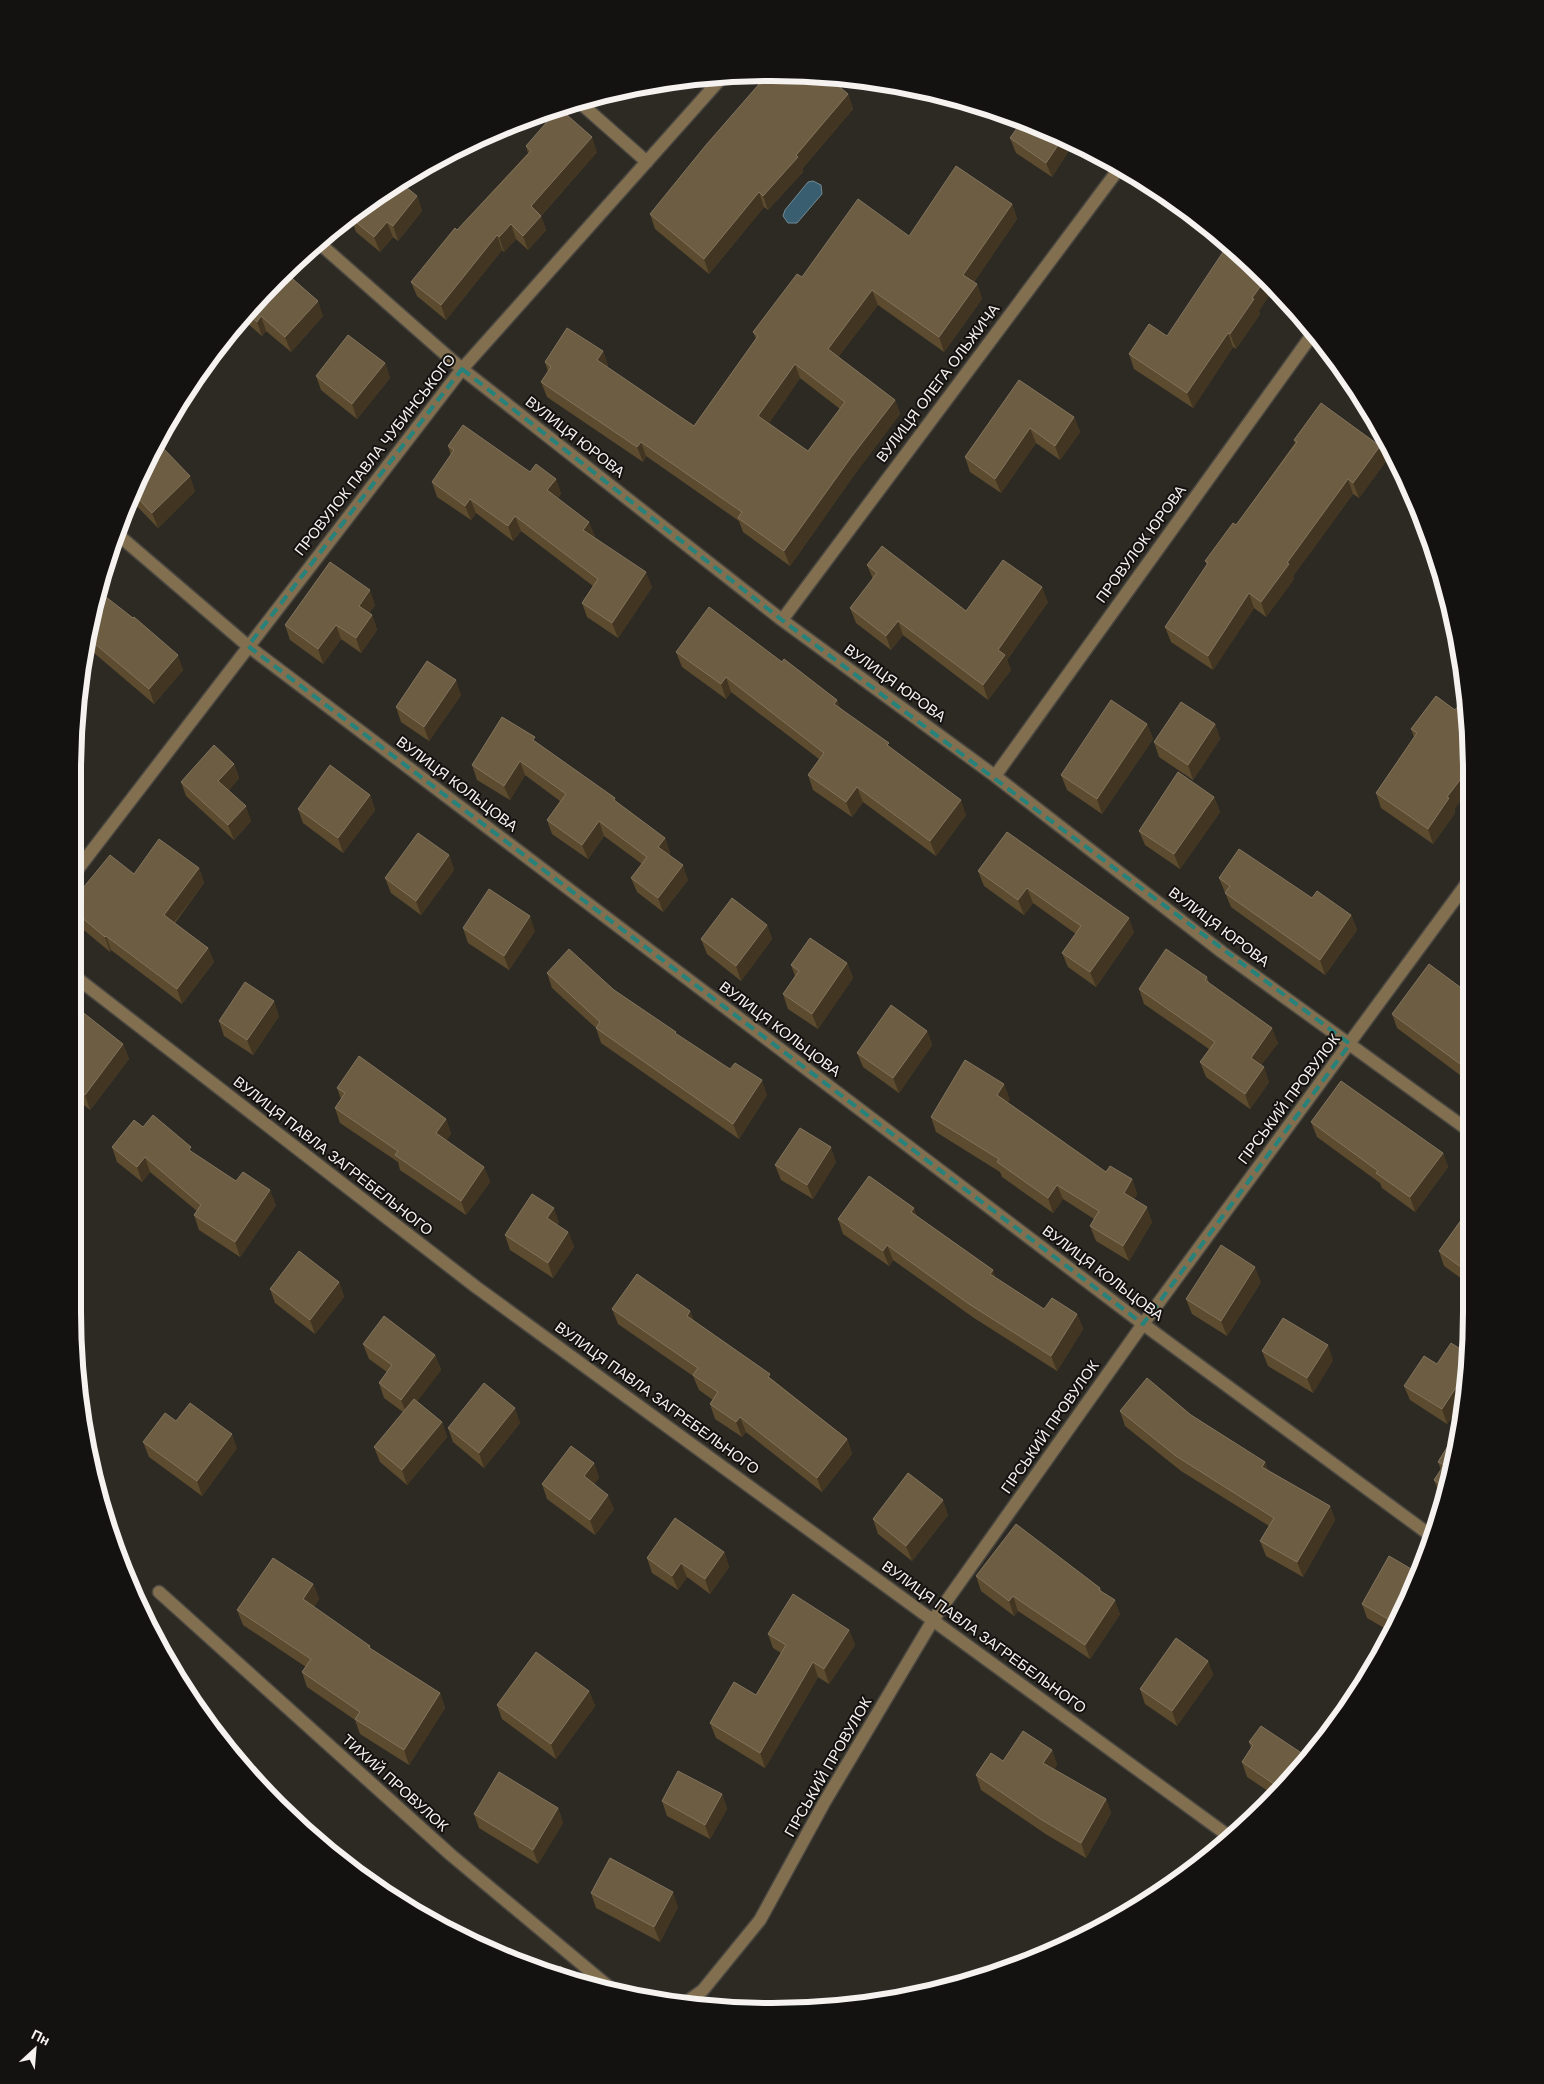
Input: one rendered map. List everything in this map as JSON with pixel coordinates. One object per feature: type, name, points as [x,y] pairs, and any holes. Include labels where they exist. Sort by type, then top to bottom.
[{"type":"street","name":"ПРОВУЛОК ПАВЛА ЧУБИНСЬКОГО","points":[[81,865],[462,369],[716,84]]},
{"type":"street","points":[[585,107],[647,162]]},
{"type":"street","name":"ВУЛИЦЯ ОЛЕГА ОЛЬЖИЧА","points":[[782,620],[1116,173]]},
{"type":"street","name":"ВУЛИЦЯ ЮРОВА","points":[[324,247],[462,369],[782,620],[995,776],[1222,952],[1463,1126]]},
{"type":"street","name":"ПРОВУЛОК ЮРОВА","points":[[995,776],[1309,338]]},
{"type":"street","name":"ВУЛИЦЯ КОЛЬЦОВА","points":[[122,538],[248,646],[1142,1324],[1426,1532]]},
{"type":"street","name":"ГІРСЬКИЙ ПРОВУЛОК","points":[[692,1998],[703,1990],[760,1920],[824,1803],[933,1620],[1142,1324],[1463,889]]},
{"type":"street","name":"ВУЛИЦЯ ПАВЛА ЗАГРЕБЕЛЬНОГО","points":[[81,981],[476,1287],[1225,1833]]},
{"type":"street","name":"ТИХИЙ ПРОВУЛОК","points":[[159,1592],[451,1855],[602,1981]]},
{"type":"highlighted area","points":[[462,369],[782,620],[1350,1044],[1143,1324],[248,646]]},
{"type":"water","points":[[813,181],[821,185],[822,194],[797,223],[788,223],[783,216],[785,210],[808,182]]},
{"type":"building","points":[[761,81],[837,85],[848,94],[796,155],[798,157],[763,196],[759,192],[704,259],[650,214],[706,145]]},
{"type":"building","points":[[565,113],[592,137],[531,206],[541,216],[523,236],[511,224],[499,237],[497,235],[441,305],[411,282],[455,228],[457,230],[531,151],[526,146],[550,118]]},
{"type":"building","points":[[1018,127],[1059,144],[1046,163],[1010,138]]},
{"type":"building","points":[[956,166],[1012,204],[963,275],[977,284],[939,337],[872,290],[828,349],[895,400],[784,551],[738,518],[742,512],[641,442],[637,447],[541,382],[551,367],[545,362],[567,328],[603,351],[597,360],[694,426],[758,336],[753,332],[797,274],[802,277],[858,199],[909,236]],"holes":[[[795,364],[845,402],[808,451],[758,416]]]},
{"type":"building","points":[[406,187],[417,196],[393,226],[387,222],[374,237],[355,221]]},
{"type":"building","points":[[1224,250],[1261,285],[1230,334],[1228,333],[1187,393],[1129,354],[1149,324],[1167,336]]},
{"type":"building","points":[[291,277],[318,301],[285,337],[261,316],[257,322],[252,318]]},
{"type":"building","points":[[348,335],[385,363],[352,404],[316,376]]},
{"type":"building","points":[[1019,380],[1074,417],[1055,446],[1030,428],[995,479],[965,457]]},
{"type":"building","points":[[1321,403],[1380,446],[1353,483],[1348,479],[1261,602],[1249,593],[1208,656],[1165,627],[1208,563],[1205,561],[1233,523],[1236,525],[1297,442],[1294,440]]},
{"type":"building","points":[[463,425],[530,472],[536,464],[556,479],[547,490],[589,522],[583,530],[646,572],[612,623],[582,603],[598,579],[515,516],[508,526],[470,499],[465,506],[432,482],[454,450],[448,446]]},
{"type":"building","points":[[162,447],[190,476],[152,513],[138,498]]},
{"type":"building","points":[[882,546],[966,611],[1003,560],[1042,587],[998,650],[1005,655],[983,685],[898,621],[886,636],[850,608],[877,573],[867,565]]},
{"type":"building","points":[[330,562],[370,590],[359,606],[372,615],[356,638],[336,625],[318,649],[285,625]]},
{"type":"building","points":[[104,596],[134,617],[178,655],[149,689],[94,643]]},
{"type":"building","points":[[709,607],[782,662],[784,659],[837,700],[834,704],[889,743],[887,745],[961,800],[930,841],[857,787],[846,802],[808,775],[824,753],[726,677],[721,684],[676,652]]},
{"type":"building","points":[[427,661],[456,680],[424,727],[396,707]]},
{"type":"building","points":[[1436,696],[1455,710],[1459,705],[1463,776],[1447,797],[1449,798],[1428,829],[1376,793],[1417,733],[1411,729]]},
{"type":"building","points":[[1111,700],[1147,724],[1097,799],[1061,775]]},
{"type":"building","points":[[1181,702],[1215,724],[1188,765],[1154,742]]},
{"type":"building","points":[[502,717],[535,737],[533,740],[615,798],[614,800],[665,838],[658,847],[683,865],[658,898],[631,878],[647,857],[599,821],[582,845],[547,820],[566,794],[520,761],[504,786],[472,765]]},
{"type":"building","points":[[214,745],[234,764],[218,781],[246,806],[228,825],[181,782]]},
{"type":"building","points":[[330,765],[370,795],[338,838],[298,809]]},
{"type":"building","points":[[1178,772],[1214,797],[1174,854],[1139,831]]},
{"type":"building","points":[[1007,832],[1129,918],[1090,972],[1062,953],[1081,926],[1027,888],[1018,900],[978,871]]},
{"type":"building","points":[[418,833],[449,855],[416,901],[385,878]]},
{"type":"building","points":[[159,839],[199,868],[164,915],[208,948],[177,989],[105,937],[81,917],[81,890],[110,855],[134,874]]},
{"type":"building","points":[[1239,849],[1312,898],[1317,891],[1351,915],[1320,960],[1225,893],[1230,886],[1219,878]]},
{"type":"building","points":[[489,889],[530,916],[504,956],[463,928]]},
{"type":"building","points":[[732,898],[767,925],[736,966],[701,939]]},
{"type":"building","points":[[810,938],[847,963],[812,1014],[783,994],[799,971],[791,965]]},
{"type":"building","points":[[569,949],[614,990],[675,1033],[730,1069],[735,1063],[762,1080],[733,1124],[596,1028],[600,1022],[547,973]]},
{"type":"building","points":[[1166,949],[1207,977],[1205,980],[1272,1028],[1251,1058],[1264,1067],[1245,1094],[1200,1062],[1215,1042],[1139,989]]},
{"type":"building","points":[[1429,964],[1463,989],[1463,1066],[1456,1061],[1392,1014]]},
{"type":"building","points":[[245,982],[274,1001],[247,1040],[219,1021]]},
{"type":"building","points":[[891,1005],[927,1031],[893,1078],[857,1053]]},
{"type":"building","points":[[81,1011],[123,1044],[85,1095],[81,1092]]},
{"type":"building","points":[[359,1056],[446,1119],[436,1133],[484,1167],[461,1201],[395,1155],[398,1151],[335,1108],[345,1093],[337,1088]]},
{"type":"building","points":[[965,1060],[1004,1084],[997,1095],[1106,1172],[1110,1166],[1132,1179],[1124,1193],[1147,1207],[1123,1246],[1090,1226],[1099,1211],[1057,1185],[1048,1198],[997,1162],[999,1159],[931,1117]]},
{"type":"building","points":[[1341,1081],[1443,1153],[1410,1197],[1311,1122]]},
{"type":"building","points":[[153,1115],[191,1147],[189,1150],[236,1181],[243,1172],[270,1190],[235,1242],[194,1215],[201,1205],[145,1157],[137,1167],[112,1147],[134,1120],[143,1127]]},
{"type":"building","points":[[800,1128],[831,1147],[807,1185],[775,1165]]},
{"type":"building","points":[[869,1176],[914,1208],[911,1212],[993,1270],[990,1274],[1044,1309],[1052,1298],[1077,1314],[1051,1356],[969,1304],[887,1245],[883,1251],[838,1219]]},
{"type":"building","points":[[532,1194],[554,1208],[547,1218],[568,1232],[548,1263],[505,1235]]},
{"type":"building","points":[[1463,1217],[1463,1269],[1439,1251]]},
{"type":"building","points":[[1221,1245],[1255,1267],[1221,1321],[1186,1299]]},
{"type":"building","points":[[299,1251],[339,1282],[310,1320],[270,1289]]},
{"type":"building","points":[[637,1274],[690,1311],[687,1316],[770,1374],[768,1377],[847,1439],[817,1478],[740,1417],[736,1422],[710,1404],[718,1392],[693,1375],[698,1368],[612,1309]]},
{"type":"building","points":[[384,1316],[435,1355],[401,1400],[379,1383],[392,1365],[363,1344]]},
{"type":"building","points":[[1283,1318],[1328,1345],[1307,1378],[1262,1351]]},
{"type":"building","points":[[1451,1343],[1461,1350],[1459,1383],[1442,1409],[1404,1386],[1424,1356],[1437,1364]]},
{"type":"building","points":[[1147,1378],[1191,1415],[1265,1462],[1262,1467],[1330,1506],[1297,1562],[1260,1541],[1274,1518],[1176,1456],[1120,1411]]},
{"type":"building","points":[[484,1383],[515,1408],[479,1453],[448,1428]]},
{"type":"building","points":[[414,1399],[442,1422],[402,1470],[374,1447]]},
{"type":"building","points":[[190,1403],[232,1434],[197,1481],[143,1442],[165,1413],[176,1421]]},
{"type":"building","points":[[1450,1443],[1440,1485],[1434,1480],[1444,1465],[1438,1462]]},
{"type":"building","points":[[571,1446],[594,1463],[584,1476],[608,1495],[590,1520],[542,1484]]},
{"type":"building","points":[[908,1473],[943,1500],[906,1546],[873,1519]]},
{"type":"building","points":[[675,1518],[724,1552],[705,1579],[681,1563],[672,1576],[647,1558]]},
{"type":"building","points":[[1016,1524],[1100,1588],[1099,1590],[1115,1600],[1085,1645],[1013,1596],[1009,1601],[976,1576]]},
{"type":"building","points":[[1389,1556],[1412,1570],[1391,1620],[1362,1604]]},
{"type":"building","points":[[273,1558],[313,1584],[303,1599],[370,1646],[368,1647],[440,1693],[404,1750],[355,1719],[360,1712],[302,1672],[311,1659],[237,1610]]},
{"type":"building","points":[[793,1594],[849,1630],[824,1669],[813,1662],[760,1753],[710,1723],[734,1682],[756,1695],[786,1645],[768,1634]]},
{"type":"building","points":[[1176,1638],[1208,1661],[1172,1711],[1140,1689]]},
{"type":"building","points":[[536,1652],[589,1691],[551,1744],[497,1705]]},
{"type":"building","points":[[1261,1726],[1302,1754],[1275,1785],[1242,1762],[1253,1745],[1249,1742]]},
{"type":"building","points":[[1023,1731],[1052,1750],[1043,1763],[1106,1799],[1081,1843],[1042,1820],[976,1775],[991,1753],[1003,1761]]},
{"type":"building","points":[[678,1771],[722,1794],[705,1825],[662,1801]]},
{"type":"building","points":[[499,1772],[558,1808],[533,1850],[474,1814]]},
{"type":"building","points":[[610,1858],[673,1892],[654,1927],[591,1893]]},
{"type":"building","points":[[560,1966],[570,1972],[558,1968]]}]
